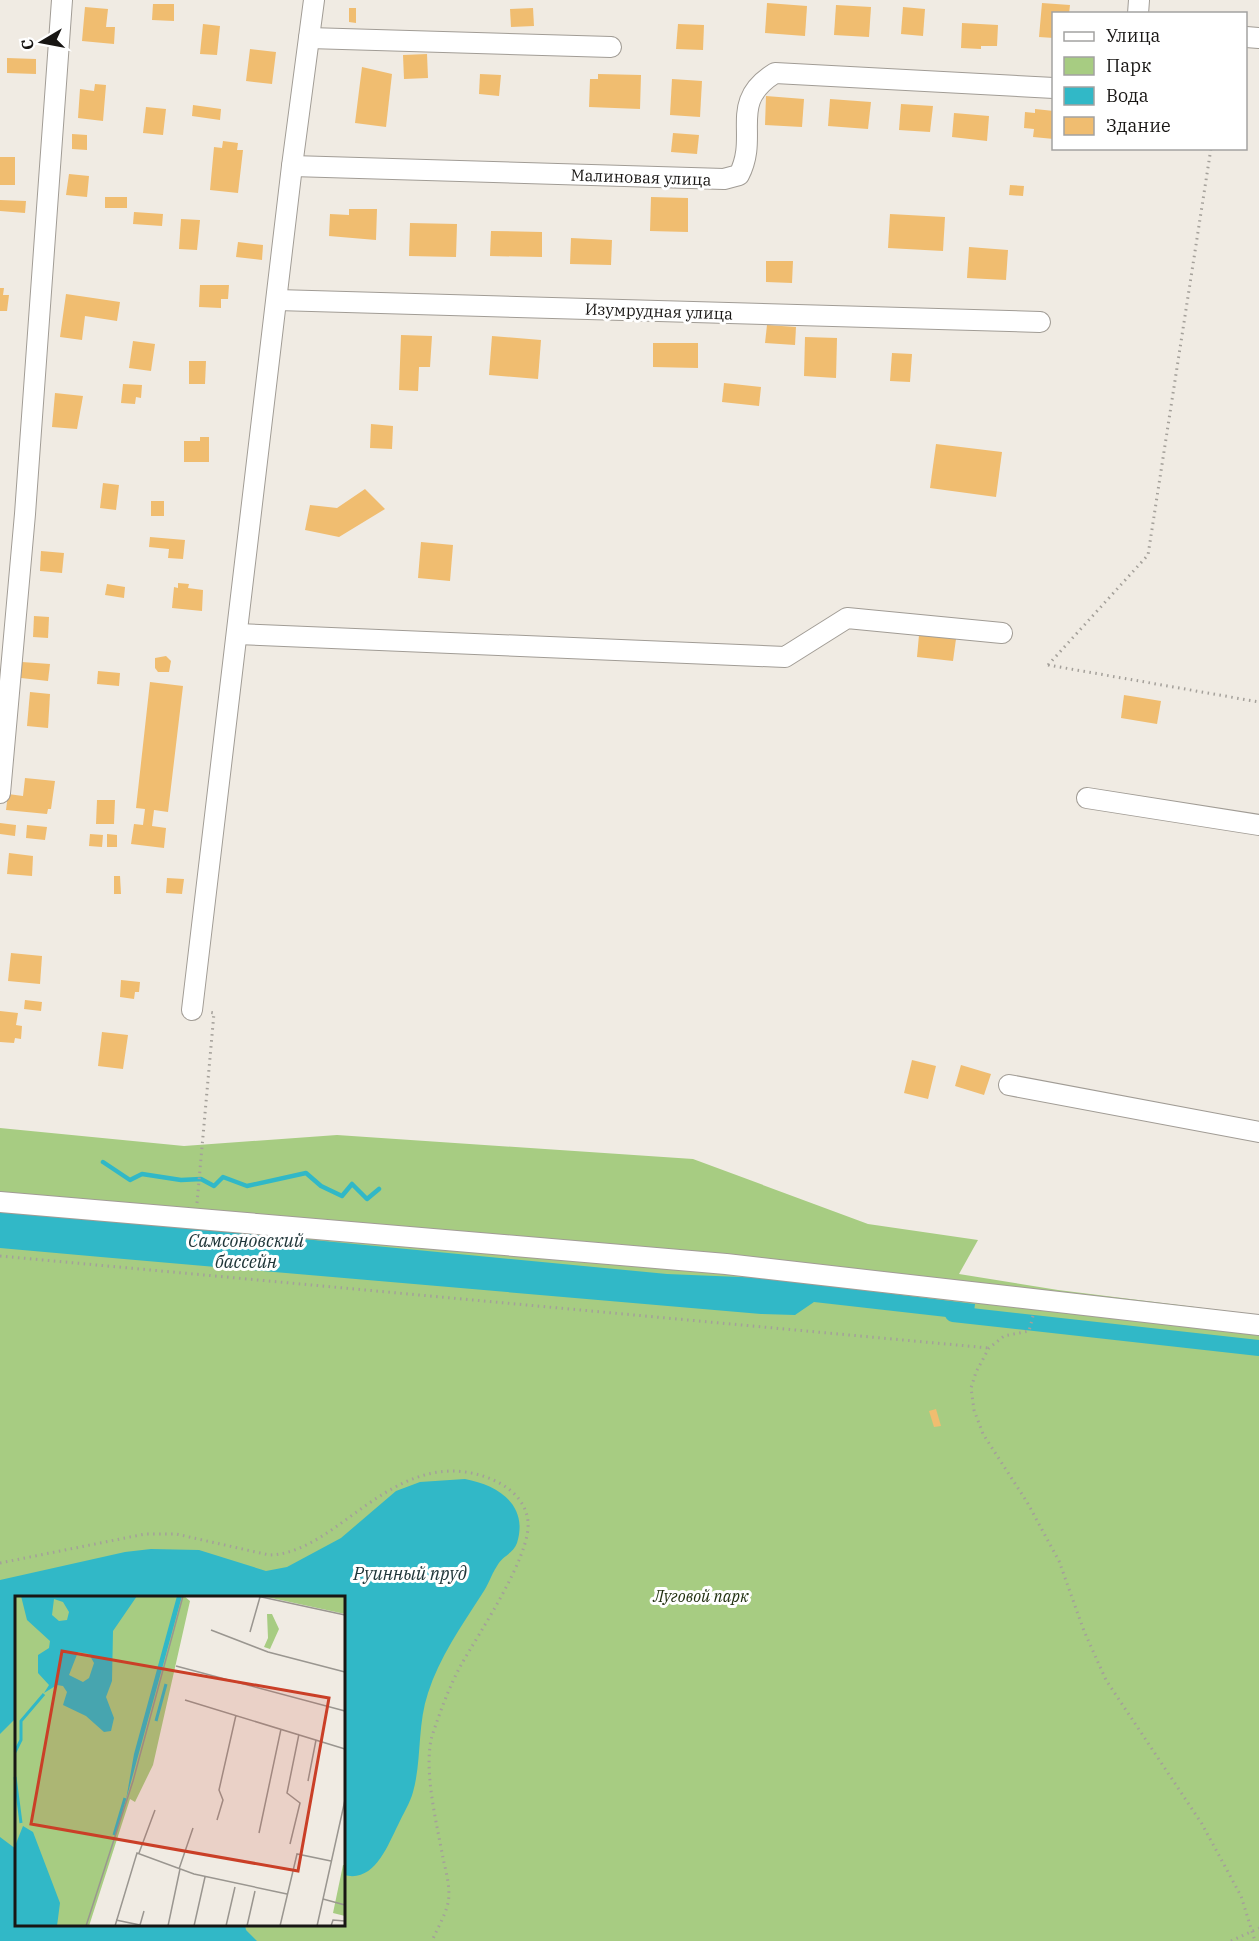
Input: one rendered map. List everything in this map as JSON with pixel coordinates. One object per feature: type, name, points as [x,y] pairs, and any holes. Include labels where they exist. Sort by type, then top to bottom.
[{"type":"street","points":[[0,793],[26,514],[62,0]]},
{"type":"street","points":[[192,1010],[292,166],[314,0]]},
{"type":"street","points":[[309,38],[611,47]]},
{"type":"street","name":"Малиновая улица","points":[[292,166],[724,179],[739,174],[746,161],[748,107],[752,93],[759,83],[775,73],[1052,88]]},
{"type":"street","name":"Изумрудная улица","points":[[277,300],[1040,322]]},
{"type":"street","points":[[237,634],[785,657],[847,618],[1002,633]]},
{"type":"street","points":[[1087,798],[1259,825]]},
{"type":"street","points":[[1009,1085],[1259,1132]]},
{"type":"street","points":[[0,1202],[726,1264],[1259,1325]]},
{"type":"path","points":[[1211,150],[1148,555],[1048,665],[1259,702]]},
{"type":"path","points":[[192,1010],[214,1013],[196,1191]]},
{"type":"path","points":[[0,1256],[989,1348]]},
{"type":"path","points":[[1032,1321],[1031,1328],[1004,1336],[989,1348],[976,1372],[972,1388],[974,1410],[983,1434],[1022,1493],[1059,1561],[1084,1631],[1106,1680],[1202,1824],[1241,1896],[1254,1941]]},
{"type":"path","points":[[0,1563],[145,1533],[176,1534],[269,1555],[283,1555],[321,1535],[391,1488],[432,1473],[453,1471],[476,1474],[507,1486],[522,1502],[528,1522],[515,1572],[460,1668],[431,1739],[430,1768],[448,1882],[448,1903],[432,1941]]},
{"type":"path","points":[[1231,1941],[1259,1928]]},
{"type":"green space","name":"Луговой парк","points":[[0,1128],[184,1146],[337,1135],[693,1159],[868,1224],[978,1240],[959,1274],[1058,1290],[1259,1315],[1259,1941],[0,1941]]},
{"type":"water","name":"Самсоновский бассейн","points":[[0,1210],[667,1274],[764,1278],[975,1304],[973,1320],[814,1302],[795,1315],[761,1314],[0,1248]]},
{"type":"water","name":"Руинный пруд","points":[[465,1479],[488,1486],[508,1499],[514,1507],[520,1529],[513,1550],[499,1563],[438,1667],[425,1705],[418,1768],[412,1796],[384,1853],[364,1874],[345,1875],[345,1596],[15,1596],[15,1719],[0,1734],[0,1580],[125,1552],[151,1549],[199,1550],[266,1571],[287,1567],[341,1538],[396,1491],[420,1482]]},
{"type":"water","points":[[0,1837],[15,1848],[15,1926],[245,1926],[246,1930],[257,1941],[0,1941]]},
{"type":"building","points":[[767,3],[807,6],[805,36],[765,33]]},
{"type":"building","points":[[1042,3],[1070,5],[1069,12],[1052,12],[1052,38],[1039,37]]},
{"type":"building","points":[[153,4],[174,4],[174,21],[152,20]]},
{"type":"building","points":[[836,5],[871,7],[869,37],[834,35]]},
{"type":"building","points":[[85,7],[108,9],[106,27],[115,27],[114,44],[82,41]]},
{"type":"building","points":[[903,7],[925,9],[923,36],[901,34]]},
{"type":"building","points":[[349,8],[356,8],[356,23],[349,22]]},
{"type":"building","points":[[533,8],[534,26],[511,27],[510,9]]},
{"type":"building","points":[[962,23],[998,25],[997,46],[981,46],[981,49],[961,48]]},
{"type":"building","points":[[203,24],[220,26],[217,55],[200,54]]},
{"type":"building","points":[[678,24],[704,25],[703,50],[676,49]]},
{"type":"building","points":[[250,49],[276,52],[272,84],[246,81]]},
{"type":"building","points":[[427,54],[428,78],[404,79],[403,55]]},
{"type":"building","points":[[7,58],[36,59],[36,74],[7,73]]},
{"type":"building","points":[[362,67],[392,74],[386,127],[355,123]]},
{"type":"building","points":[[480,74],[501,75],[499,96],[479,94]]},
{"type":"building","points":[[598,74],[641,75],[640,109],[589,107],[590,79],[598,79]]},
{"type":"building","points":[[672,79],[702,81],[700,117],[670,115]]},
{"type":"building","points":[[95,84],[106,85],[103,121],[78,118],[80,89],[94,91]]},
{"type":"building","points":[[766,96],[804,99],[802,127],[765,125]]},
{"type":"building","points":[[830,99],[871,102],[868,129],[828,126]]},
{"type":"building","points":[[901,104],[933,106],[930,132],[899,130]]},
{"type":"building","points":[[193,105],[221,109],[220,120],[192,116]]},
{"type":"building","points":[[146,107],[166,109],[163,135],[143,133]]},
{"type":"building","points":[[1035,109],[1052,111],[1052,139],[1033,137],[1034,129],[1024,128],[1025,112],[1035,113]]},
{"type":"building","points":[[954,113],[989,116],[987,141],[952,137]]},
{"type":"building","points":[[673,133],[699,135],[697,154],[671,152]]},
{"type":"building","points":[[72,134],[87,135],[87,150],[72,149]]},
{"type":"building","points":[[223,141],[238,143],[237,150],[243,150],[238,193],[210,190],[214,147],[222,148]]},
{"type":"building","points":[[0,157],[15,157],[15,185],[0,185]]},
{"type":"building","points":[[69,174],[89,176],[87,197],[66,195]]},
{"type":"building","points":[[1010,185],[1024,186],[1023,196],[1009,195]]},
{"type":"building","points":[[105,197],[127,197],[127,208],[105,208]]},
{"type":"building","points":[[651,197],[688,198],[688,232],[650,231]]},
{"type":"building","points":[[0,200],[26,201],[25,213],[0,211]]},
{"type":"building","points":[[349,209],[377,209],[376,240],[329,236],[330,214],[349,215]]},
{"type":"building","points":[[134,212],[163,214],[162,226],[133,224]]},
{"type":"building","points":[[890,214],[945,217],[943,251],[888,248]]},
{"type":"building","points":[[181,219],[200,220],[197,250],[179,249]]},
{"type":"building","points":[[410,223],[457,224],[456,257],[409,256]]},
{"type":"building","points":[[491,231],[542,232],[542,257],[490,256]]},
{"type":"building","points":[[571,238],[612,240],[611,265],[570,264]]},
{"type":"building","points":[[238,242],[263,245],[262,260],[236,257]]},
{"type":"building","points":[[969,247],[1008,250],[1006,280],[967,278]]},
{"type":"building","points":[[766,261],[793,261],[792,283],[766,282]]},
{"type":"building","points":[[200,285],[229,285],[228,299],[221,299],[221,308],[199,307]]},
{"type":"building","points":[[0,288],[4,288],[3,295],[9,295],[7,311],[0,311]]},
{"type":"building","points":[[66,294],[120,302],[117,321],[85,316],[82,340],[60,337]]},
{"type":"building","points":[[767,325],[796,327],[795,345],[765,343]]},
{"type":"building","points":[[401,335],[432,336],[430,367],[419,367],[418,391],[399,390]]},
{"type":"building","points":[[492,336],[541,340],[538,379],[489,375]]},
{"type":"building","points":[[805,337],[837,338],[836,378],[804,376]]},
{"type":"building","points":[[133,341],[155,344],[151,371],[129,368]]},
{"type":"building","points":[[653,343],[698,343],[698,368],[653,367]]},
{"type":"building","points":[[892,353],[912,354],[910,382],[890,381]]},
{"type":"building","points":[[189,361],[206,361],[205,384],[189,384]]},
{"type":"building","points":[[724,383],[761,387],[759,406],[722,402]]},
{"type":"building","points":[[123,384],[142,385],[141,398],[136,397],[135,404],[121,403]]},
{"type":"building","points":[[55,393],[83,396],[77,429],[52,427]]},
{"type":"building","points":[[371,424],[393,426],[392,449],[370,448]]},
{"type":"building","points":[[200,437],[209,437],[209,462],[184,462],[184,441],[200,441]]},
{"type":"building","points":[[936,444],[1002,452],[996,497],[930,488]]},
{"type":"building","points":[[103,483],[119,485],[116,510],[100,508]]},
{"type":"building","points":[[365,489],[385,509],[339,537],[305,530],[310,505],[337,508]]},
{"type":"building","points":[[151,501],[164,501],[164,516],[151,516]]},
{"type":"building","points":[[150,537],[185,540],[183,559],[168,558],[169,549],[149,547]]},
{"type":"building","points":[[421,542],[453,545],[450,581],[418,578]]},
{"type":"building","points":[[41,551],[64,553],[62,573],[40,571]]},
{"type":"building","points":[[178,583],[189,584],[188,588],[203,590],[202,611],[172,608],[174,587],[178,588]]},
{"type":"building","points":[[107,584],[125,587],[124,598],[105,595]]},
{"type":"building","points":[[34,616],[49,617],[48,638],[33,637]]},
{"type":"building","points":[[919,635],[956,639],[953,661],[917,657]]},
{"type":"building","points":[[166,656],[171,661],[169,672],[158,672],[155,668],[155,658]]},
{"type":"building","points":[[22,662],[50,664],[48,681],[21,678]]},
{"type":"building","points":[[98,671],[120,673],[119,686],[97,684]]},
{"type":"building","points":[[150,682],[183,686],[168,812],[154,810],[152,826],[166,828],[164,848],[131,844],[134,824],[143,825],[145,809],[136,808]]},
{"type":"building","points":[[30,692],[50,694],[48,728],[27,726]]},
{"type":"building","points":[[1124,695],[1161,701],[1157,724],[1121,718]]},
{"type":"building","points":[[25,778],[55,781],[51,809],[48,809],[47,814],[6,810],[8,794],[23,796]]},
{"type":"building","points":[[97,800],[115,800],[114,824],[96,824]]},
{"type":"building","points":[[0,823],[16,825],[15,836],[0,834]]},
{"type":"building","points":[[27,825],[47,827],[45,840],[26,838]]},
{"type":"building","points":[[90,834],[103,835],[102,847],[89,846]]},
{"type":"building","points":[[107,834],[117,835],[117,847],[107,847]]},
{"type":"building","points":[[9,853],[33,856],[32,876],[7,874]]},
{"type":"building","points":[[114,876],[120,876],[121,894],[114,894]]},
{"type":"building","points":[[167,878],[184,879],[182,894],[166,893]]},
{"type":"building","points":[[11,953],[42,956],[40,984],[8,981]]},
{"type":"building","points":[[121,980],[140,982],[139,992],[135,992],[134,999],[120,997]]},
{"type":"building","points":[[25,1000],[42,1002],[41,1011],[24,1009]]},
{"type":"building","points":[[0,1011],[18,1013],[16,1025],[22,1026],[21,1039],[15,1038],[14,1043],[0,1042]]},
{"type":"building","points":[[102,1032],[128,1035],[123,1069],[98,1066]]},
{"type":"building","points":[[912,1060],[936,1066],[928,1099],[904,1093]]},
{"type":"building","points":[[961,1065],[991,1074],[984,1095],[955,1086]]},
{"type":"building","points":[[936,1409],[941,1426],[934,1427],[929,1411]]},
{"type":"waterway","points":[[103,1162],[130,1180],[142,1174],[181,1180],[201,1179],[214,1186],[223,1177],[247,1186],[306,1173],[321,1186],[342,1196],[352,1184],[367,1199],[379,1189]]},
{"type":"waterway","points":[[953,1314],[1259,1348]]}]
